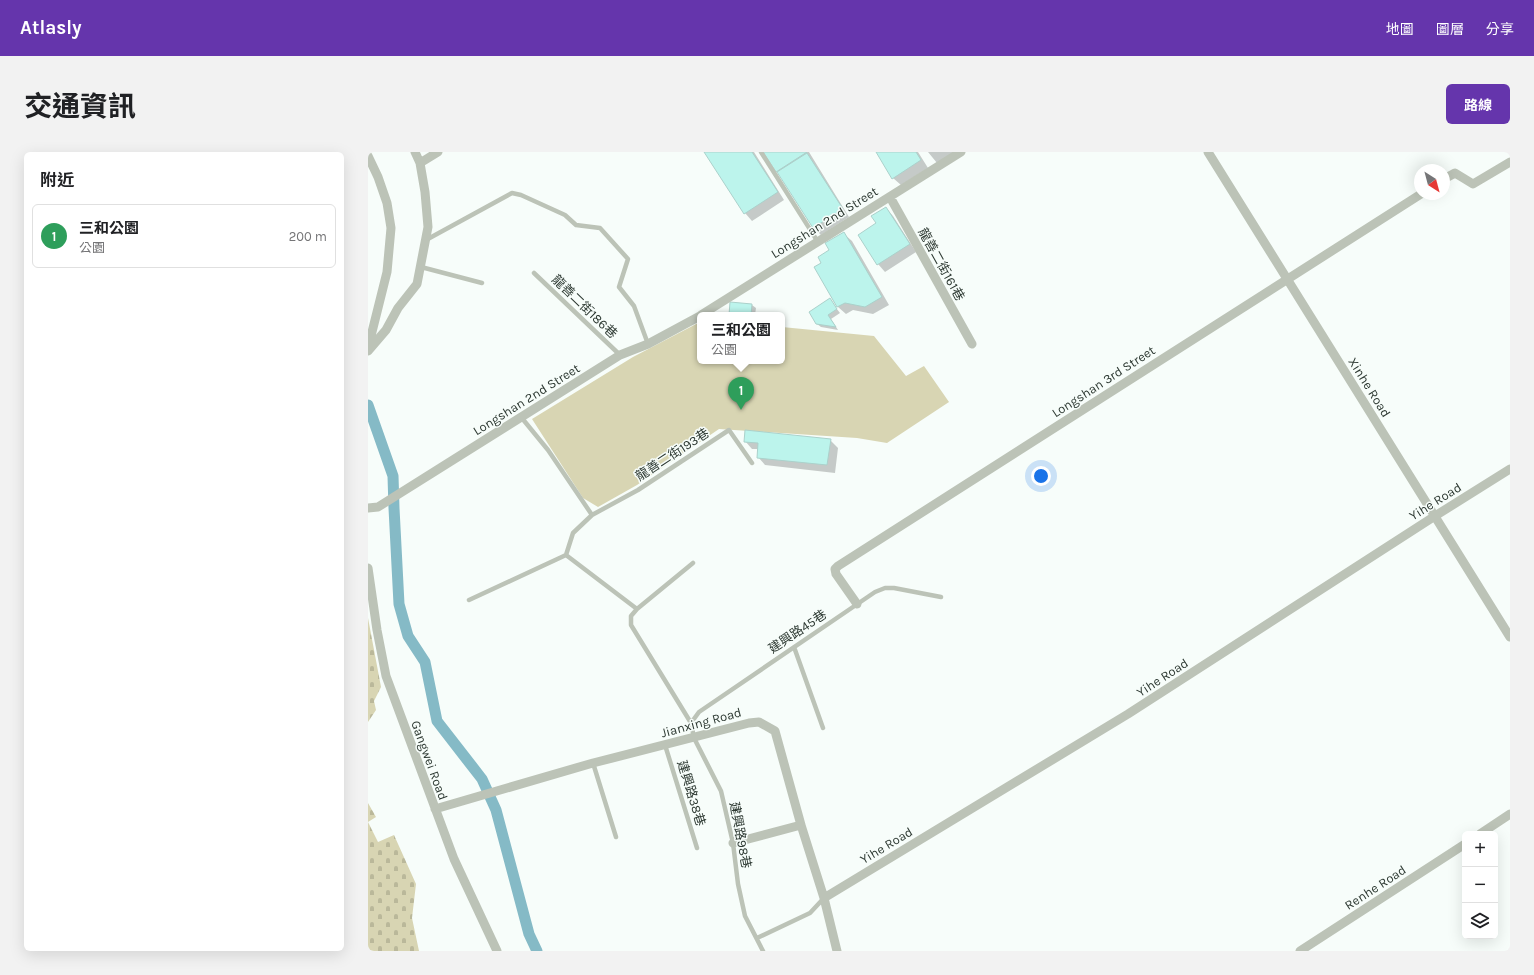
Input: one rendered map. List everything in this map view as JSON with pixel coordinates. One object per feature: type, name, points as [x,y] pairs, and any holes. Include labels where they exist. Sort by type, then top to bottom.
[{"type":"street","points":[[368,350],[386,330],[398,308],[417,284],[428,227],[425,192],[420,163],[415,152]]},
{"type":"street","points":[[420,163],[438,152]]},
{"type":"street","name":"Longshan 2nd Street","points":[[706,312],[961,152]]},
{"type":"street","name":"Xinhe Road","points":[[1208,152],[1510,637]]},
{"type":"street","points":[[368,156],[387,203],[391,228],[387,272],[368,350]]},
{"type":"street","points":[[1450,175],[1454,173],[1473,184],[1510,162]]},
{"type":"street","name":"龍善二街161巷","points":[[890,197],[972,344]]},
{"type":"street","name":"Longshan 3rd Street","points":[[856,604],[836,574],[835,569],[838,566],[1414,198]]},
{"type":"street","name":"Longshan 2nd Street","points":[[368,508],[378,507],[620,355],[648,344],[697,317]]},
{"type":"street","name":"Yihe Road","points":[[824,898],[1128,714],[1510,469]]},
{"type":"street","name":"Gangwei Road","points":[[368,568],[377,630],[386,676],[454,859],[497,951]]},
{"type":"street","name":"Jianxing Road","points":[[435,810],[593,763],[759,722],[775,731],[801,825],[824,898],[837,951]]},
{"type":"street","points":[[1484,831],[1510,814]]},
{"type":"street","points":[[733,843],[801,825]]},
{"type":"street","name":"Renhe Road","points":[[1300,951],[1462,846]]},
{"type":"lane","points":[[762,152],[818,242]]},
{"type":"lane","points":[[426,240],[512,193],[521,195],[565,214],[576,224],[600,228],[628,259],[620,287],[634,306],[648,344]]},
{"type":"lane","points":[[421,267],[482,283]]},
{"type":"lane","name":"龍善二街186巷","points":[[534,273],[620,355]]},
{"type":"lane","points":[[521,418],[548,450],[592,515]]},
{"type":"lane","name":"龍善二街193巷","points":[[566,555],[573,533],[592,515],[638,490],[729,430],[752,463]]},
{"type":"lane","points":[[469,600],[566,555],[637,609]]},
{"type":"lane","points":[[692,563],[637,609],[631,616],[631,625],[691,723],[694,738]]},
{"type":"lane","name":"建興路45巷","points":[[691,723],[699,712],[856,604],[885,588],[894,588],[942,597]]},
{"type":"lane","points":[[794,647],[823,728]]},
{"type":"lane","name":"建興路98巷","points":[[694,738],[721,791],[733,843],[738,884],[745,916],[763,951]]},
{"type":"lane","name":"建興路38巷","points":[[665,745],[697,848]]},
{"type":"lane","points":[[593,763],[616,837]]},
{"type":"lane","points":[[757,938],[810,913],[824,898]]},
{"type":"green space","points":[[697,324],[697,364],[785,364],[785,327],[874,336],[906,376],[924,366],[949,402],[887,443],[857,438],[719,429],[637,485],[598,507],[583,498],[532,419],[633,357]]},
{"type":"green space","points":[[368,618],[381,687],[374,701],[376,710],[368,722]]},
{"type":"green space","points":[[368,803],[376,817],[368,822]]},
{"type":"green space","points":[[368,822],[378,842],[394,835],[416,884],[412,918],[419,951],[368,951]]},
{"type":"building","points":[[704,152],[752,152],[778,192],[744,214]]},
{"type":"building","points":[[763,152],[807,152],[776,172]]},
{"type":"building","points":[[876,152],[916,152],[921,160],[892,179]]},
{"type":"building","points":[[807,153],[843,209],[813,228],[777,172]]},
{"type":"building","points":[[886,207],[910,244],[877,265],[858,235],[876,223],[871,216]]},
{"type":"building","points":[[844,232],[882,297],[865,307],[845,303],[837,307],[814,267],[821,263],[818,257],[829,250],[825,243]]},
{"type":"building","points":[[830,298],[837,309],[828,315],[836,327],[816,324],[809,312]]},
{"type":"building","points":[[730,302],[752,304],[751,312],[729,312]]},
{"type":"building","points":[[745,430],[831,439],[827,465],[757,458],[758,443],[744,442]]},
{"type":"waterway","points":[[368,405],[393,476],[399,604],[408,636],[425,662],[437,721],[482,779],[496,810],[529,934],[537,951]]},
{"type":"place","name":"三和公園","points":[[741,410]]}]
